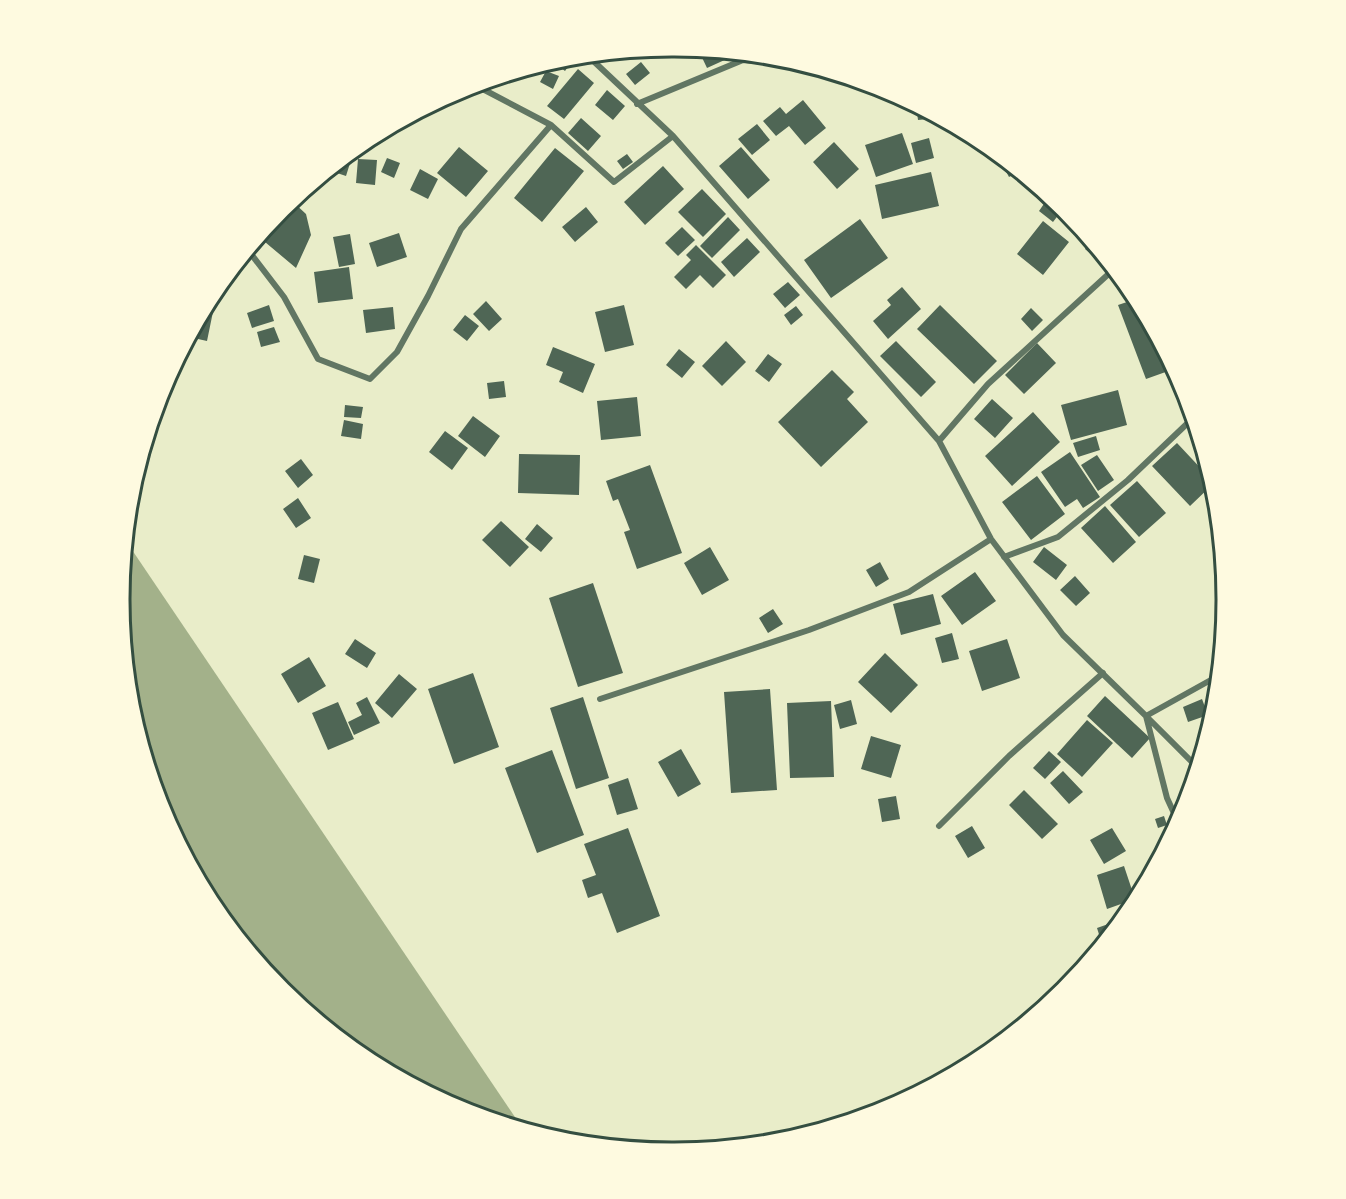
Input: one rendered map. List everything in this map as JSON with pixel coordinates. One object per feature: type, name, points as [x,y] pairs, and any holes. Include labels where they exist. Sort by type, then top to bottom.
[{"type":"street","points":[[637,104],[739,61]]},
{"type":"street","points":[[595,63],[673,136],[939,441],[991,539],[1063,635],[1191,761]]},
{"type":"street","points":[[486,91],[551,125],[614,182],[673,136]]},
{"type":"street","points":[[253,257],[284,297],[318,359],[370,379],[397,352],[461,229],[551,125]]},
{"type":"street","points":[[939,441],[988,384],[1107,275]]},
{"type":"street","points":[[1005,557],[1058,537],[1128,480],[1187,424]]},
{"type":"street","points":[[600,699],[809,630],[909,592],[991,539]]},
{"type":"street","points":[[939,826],[1009,756],[1103,674]]},
{"type":"street","points":[[1146,716],[1209,681]]},
{"type":"street","points":[[1146,716],[1167,798],[1173,810]]},
{"type":"shaded area","points":[[133,551],[516,1118],[465,1101],[433,1086],[372,1051],[343,1030],[289,983],[265,957],[222,901],[186,839],[159,774],[149,740],[135,670],[132,635],[130,600]]},
{"type":"building","points":[[702,58],[725,60],[707,68]]},
{"type":"building","points":[[641,62],[650,73],[635,85],[626,74]]},
{"type":"building","points":[[578,69],[594,83],[564,119],[547,106]]},
{"type":"building","points":[[545,72],[559,76],[553,89],[540,82]]},
{"type":"building","points":[[607,90],[625,106],[613,120],[595,105]]},
{"type":"building","points":[[803,100],[826,128],[805,145],[789,126],[776,136],[763,121],[780,107],[786,114]]},
{"type":"building","points":[[581,118],[601,136],[588,151],[568,133]]},
{"type":"building","points":[[757,124],[770,140],[752,155],[738,139]]},
{"type":"building","points":[[902,133],[913,164],[876,177],[865,145]]},
{"type":"building","points":[[929,138],[934,158],[916,163],[911,143]]},
{"type":"building","points":[[834,142],[859,169],[837,189],[813,162]]},
{"type":"building","points":[[459,147],[488,171],[466,197],[437,173]]},
{"type":"building","points":[[741,147],[770,180],[748,199],[719,166]]},
{"type":"building","points":[[555,148],[584,171],[542,222],[514,198]]},
{"type":"building","points":[[627,154],[633,162],[623,169],[617,161]]},
{"type":"building","points":[[387,158],[400,163],[394,178],[381,172]]},
{"type":"building","points":[[358,159],[377,160],[375,185],[356,183]]},
{"type":"building","points":[[350,164],[346,176],[338,173]]},
{"type":"building","points":[[663,166],[684,189],[645,225],[624,202]]},
{"type":"building","points":[[420,169],[438,179],[428,199],[410,190]]},
{"type":"building","points":[[931,172],[939,206],[882,219],[875,185]]},
{"type":"building","points":[[702,189],[726,214],[703,237],[678,212]]},
{"type":"building","points":[[1044,204],[1057,216],[1053,222],[1039,211]]},
{"type":"building","points":[[299,207],[306,214],[311,235],[296,268],[265,242]]},
{"type":"building","points":[[586,207],[598,222],[575,242],[562,227]]},
{"type":"building","points":[[728,217],[740,230],[712,258],[700,246]]},
{"type":"building","points":[[860,219],[888,258],[831,298],[804,260]]},
{"type":"building","points":[[1043,221],[1069,242],[1043,275],[1017,254]]},
{"type":"building","points":[[682,227],[695,240],[678,256],[665,243]]},
{"type":"building","points":[[399,233],[407,257],[377,267],[369,243]]},
{"type":"building","points":[[350,234],[355,264],[339,267],[333,237]]},
{"type":"building","points":[[747,238],[760,252],[734,277],[721,262]]},
{"type":"building","points":[[696,245],[726,275],[713,288],[700,275],[686,289],[674,277],[691,260],[686,255]]},
{"type":"building","points":[[349,267],[353,299],[318,303],[314,272]]},
{"type":"building","points":[[788,282],[800,295],[785,308],[773,294]]},
{"type":"building","points":[[902,287],[921,309],[888,339],[873,321],[891,305],[887,300]]},
{"type":"building","points":[[486,301],[502,319],[489,331],[473,314]]},
{"type":"building","points":[[1127,302],[1143,328],[1165,372],[1146,379],[1118,305]]},
{"type":"building","points":[[269,305],[274,321],[252,328],[247,313]]},
{"type":"building","points":[[624,305],[634,345],[605,352],[595,312]]},
{"type":"building","points":[[940,305],[997,361],[974,384],[917,329]]},
{"type":"building","points":[[796,306],[803,315],[791,325],[784,315]]},
{"type":"building","points":[[393,307],[395,329],[366,333],[363,310]]},
{"type":"building","points":[[1031,308],[1043,320],[1032,331],[1021,319]]},
{"type":"building","points":[[213,312],[207,341],[197,339]]},
{"type":"building","points":[[465,315],[479,326],[467,341],[453,330]]},
{"type":"building","points":[[274,327],[280,342],[261,347],[257,332]]},
{"type":"building","points":[[726,341],[746,362],[722,386],[702,366]]},
{"type":"building","points":[[896,341],[936,382],[921,397],[880,356]]},
{"type":"building","points":[[1037,343],[1056,363],[1024,394],[1005,375]]},
{"type":"building","points":[[553,347],[595,364],[583,393],[559,382],[563,372],[546,365]]},
{"type":"building","points":[[679,349],[695,362],[682,378],[666,365]]},
{"type":"building","points":[[768,354],[782,364],[769,382],[755,371]]},
{"type":"building","points":[[832,370],[854,392],[847,399],[868,422],[821,467],[778,422]]},
{"type":"building","points":[[504,381],[506,397],[489,399],[487,383]]},
{"type":"building","points":[[1118,390],[1127,425],[1071,440],[1061,405]]},
{"type":"building","points":[[637,397],[641,436],[601,440],[597,401]]},
{"type":"building","points":[[992,399],[1013,418],[995,438],[974,419]]},
{"type":"building","points":[[345,405],[363,407],[361,418],[344,417]]},
{"type":"building","points":[[1033,412],[1060,442],[1012,486],[985,456]]},
{"type":"building","points":[[473,416],[500,436],[485,457],[458,436]]},
{"type":"building","points":[[344,420],[363,424],[361,439],[341,436]]},
{"type":"building","points":[[445,431],[468,448],[452,470],[429,452]]},
{"type":"building","points":[[1096,436],[1100,450],[1078,457],[1073,443]]},
{"type":"building","points":[[1177,443],[1199,466],[1205,492],[1190,506],[1152,466]]},
{"type":"building","points":[[1070,452],[1100,497],[1083,508],[1077,499],[1065,507],[1041,472]]},
{"type":"building","points":[[519,454],[580,455],[579,495],[518,493]]},
{"type":"building","points":[[1097,455],[1114,480],[1098,491],[1081,465]]},
{"type":"building","points":[[301,459],[313,475],[298,488],[285,471]]},
{"type":"building","points":[[650,465],[682,553],[637,569],[624,532],[630,530],[618,499],[613,501],[606,481]]},
{"type":"building","points":[[1037,476],[1065,514],[1031,540],[1002,502]]},
{"type":"building","points":[[1137,481],[1166,513],[1139,537],[1110,505]]},
{"type":"building","points":[[298,498],[311,518],[296,528],[283,509]]},
{"type":"building","points":[[1105,506],[1136,542],[1113,563],[1081,528]]},
{"type":"building","points":[[501,521],[529,547],[510,567],[482,540]]},
{"type":"building","points":[[537,524],[553,538],[541,552],[525,539]]},
{"type":"building","points":[[710,547],[729,580],[702,595],[684,563]]},
{"type":"building","points":[[1044,547],[1067,565],[1056,580],[1033,562]]},
{"type":"building","points":[[304,555],[320,559],[314,583],[298,579]]},
{"type":"building","points":[[880,562],[889,579],[876,587],[866,570]]},
{"type":"building","points":[[975,572],[996,601],[962,625],[941,596]]},
{"type":"building","points":[[1075,576],[1090,593],[1076,606],[1060,590]]},
{"type":"building","points":[[593,583],[623,673],[578,687],[549,598]]},
{"type":"building","points":[[933,594],[941,624],[901,635],[893,604]]},
{"type":"building","points":[[773,609],[783,624],[768,633],[759,618]]},
{"type":"building","points":[[952,633],[959,659],[942,663],[935,638]]},
{"type":"building","points":[[355,639],[376,653],[367,668],[345,654]]},
{"type":"building","points":[[1007,639],[1020,678],[982,691],[969,651]]},
{"type":"building","points":[[885,653],[918,685],[891,713],[858,682]]},
{"type":"building","points":[[309,657],[326,686],[298,703],[281,674]]},
{"type":"building","points":[[473,673],[499,747],[454,764],[428,689]]},
{"type":"building","points":[[399,674],[417,689],[392,718],[375,703]]},
{"type":"building","points":[[770,689],[777,790],[731,793],[724,692]]},
{"type":"building","points":[[1105,696],[1150,738],[1132,758],[1087,716]]},
{"type":"building","points":[[367,697],[380,723],[354,735],[348,722],[362,715],[356,703]]},
{"type":"building","points":[[583,697],[609,778],[576,789],[550,708]]},
{"type":"building","points":[[1202,699],[1205,706],[1202,717],[1188,722],[1183,707]]},
{"type":"building","points":[[851,700],[857,724],[840,729],[834,705]]},
{"type":"building","points":[[831,701],[834,777],[790,778],[787,703]]},
{"type":"building","points":[[338,702],[354,739],[328,750],[312,713]]},
{"type":"building","points":[[1087,720],[1113,743],[1082,777],[1057,754]]},
{"type":"building","points":[[871,736],[901,745],[891,778],[861,769]]},
{"type":"building","points":[[681,749],[701,784],[678,797],[658,762]]},
{"type":"building","points":[[552,750],[584,835],[537,853],[505,768]]},
{"type":"building","points":[[1049,751],[1061,762],[1045,779],[1033,768]]},
{"type":"building","points":[[1063,771],[1083,792],[1069,804],[1050,783]]},
{"type":"building","points":[[628,778],[638,809],[617,815],[608,785]]},
{"type":"building","points":[[1024,790],[1058,824],[1042,839],[1009,805]]},
{"type":"building","points":[[896,796],[900,819],[882,822],[878,799]]},
{"type":"building","points":[[1164,816],[1166,825],[1158,828],[1155,819]]},
{"type":"building","points":[[972,826],[985,848],[968,858],[955,836]]},
{"type":"building","points":[[628,828],[660,916],[617,933],[602,893],[588,898],[582,880],[596,875],[584,844]]},
{"type":"building","points":[[1112,828],[1126,851],[1104,864],[1090,840]]},
{"type":"building","points":[[1124,866],[1132,889],[1122,904],[1107,909],[1097,875]]},
{"type":"building","points":[[1107,924],[1099,935],[1097,928]]}]
